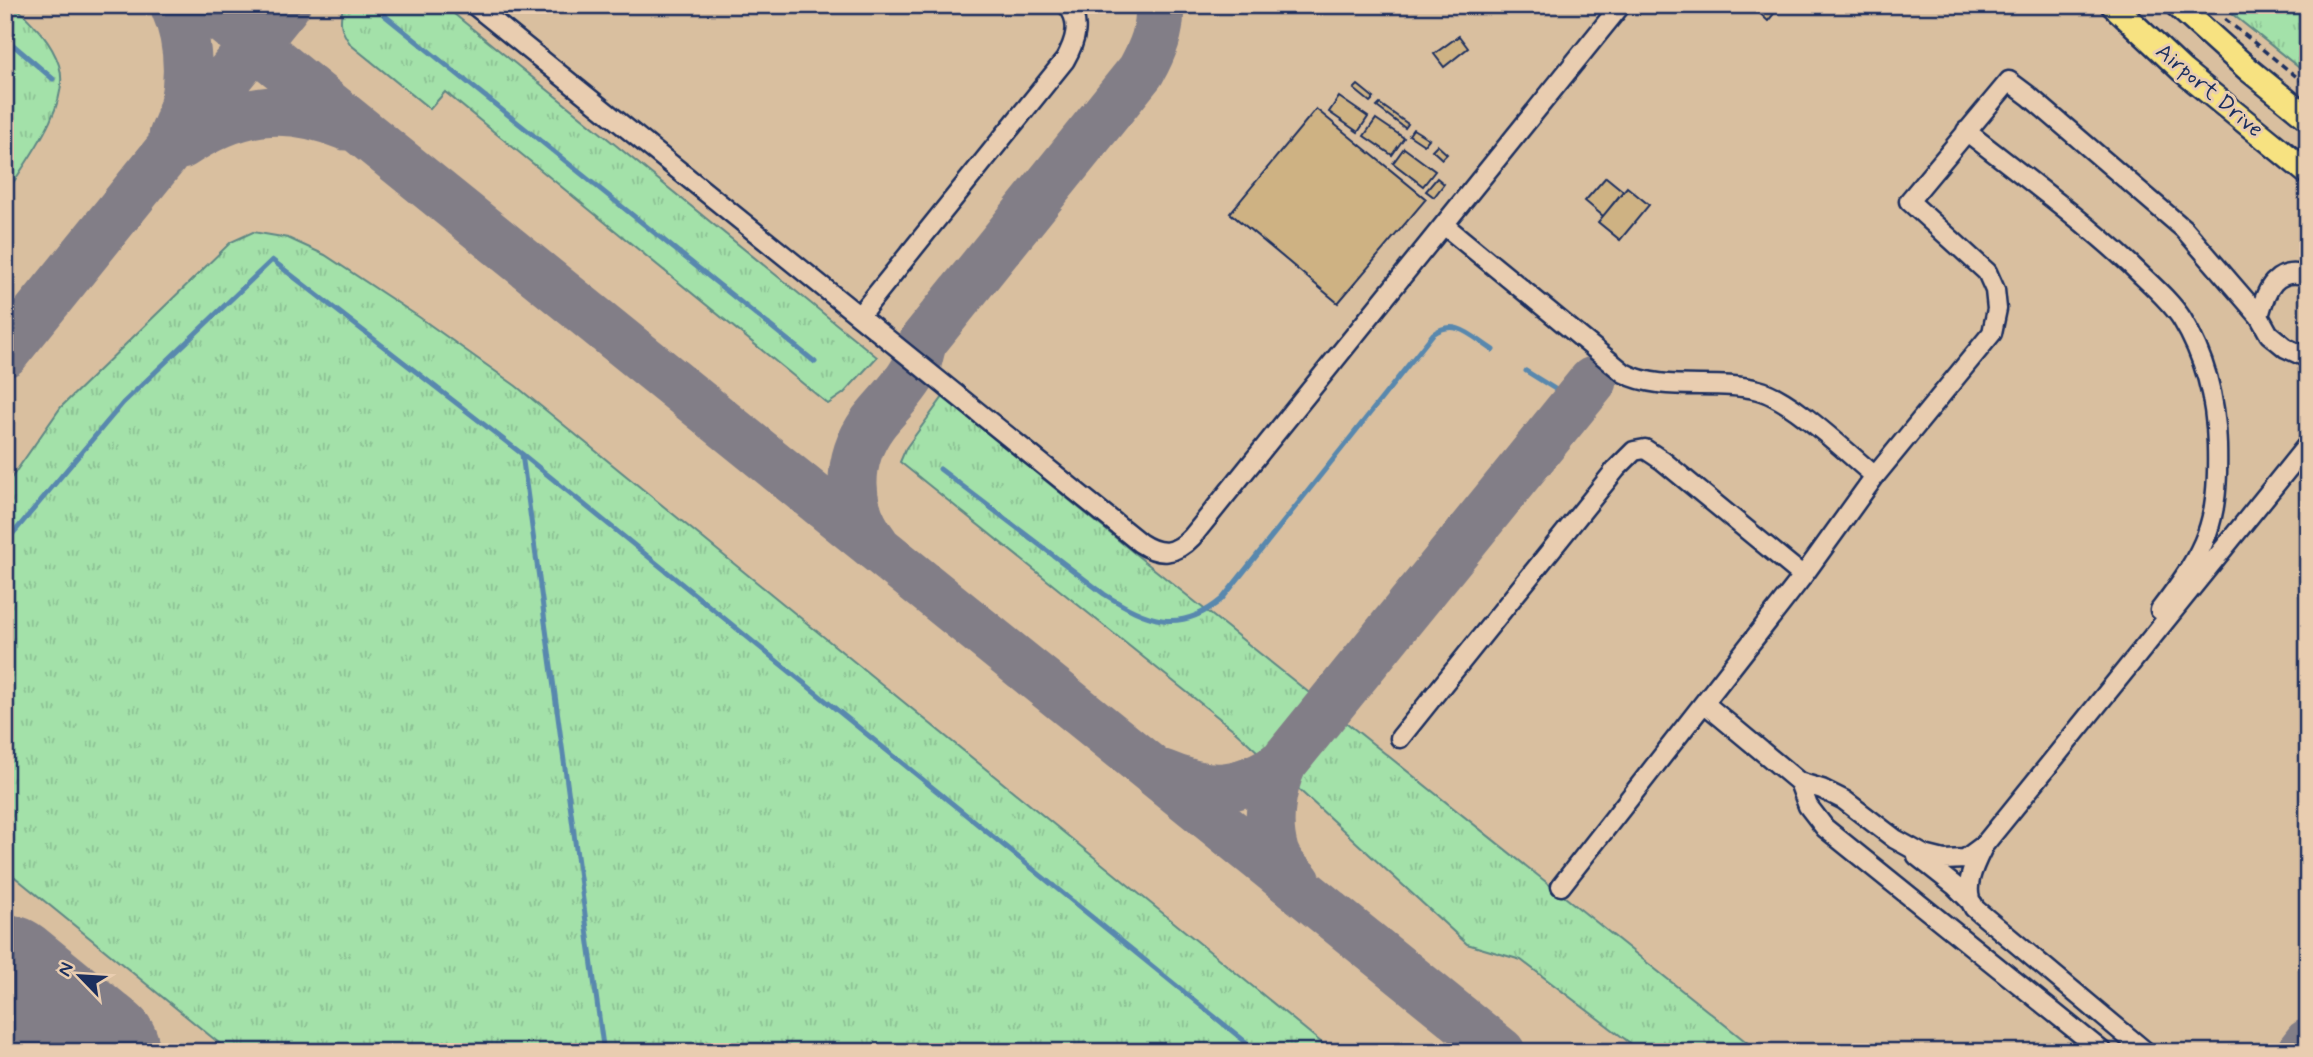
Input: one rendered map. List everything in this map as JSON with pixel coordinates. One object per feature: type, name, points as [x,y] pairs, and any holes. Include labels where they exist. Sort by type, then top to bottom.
[{"type":"main road","name":"Airport Drive","points":[[2113,5],[2183,71],[2308,173]]},
{"type":"main road","name":"Airport Drive","points":[[2177,5],[2249,70],[2308,118]]},
{"type":"lane","points":[[474,5],[1140,544],[1162,553],[1182,547],[1192,537],[1621,5]]},
{"type":"lane","points":[[859,316],[1065,60],[1074,43],[1076,26],[1075,18],[1067,5]]},
{"type":"lane","points":[[1561,886],[1803,576],[1875,476],[1992,333],[1997,309],[1995,290],[1987,272],[1909,201],[2009,81],[2184,229],[2259,316],[2269,334],[2286,348],[2308,358]]},
{"type":"lane","points":[[1966,131],[2102,239],[2154,287],[2181,317],[2201,356],[2216,415],[2218,482],[2215,512],[2199,555],[2151,621],[2112,687]]},
{"type":"lane","points":[[1444,226],[1624,373],[1651,382],[1746,388],[1768,393],[1792,407],[1875,476]]},
{"type":"lane","points":[[2259,316],[2265,293],[2274,281],[2285,276],[2308,276]]},
{"type":"lane","points":[[1968,900],[1973,866],[1985,843],[2308,444]]},
{"type":"lane","points":[[1400,738],[1607,480],[1634,451],[1645,449],[1663,461],[1803,576]]},
{"type":"lane","points":[[1704,702],[1799,782],[1844,800],[1955,886],[1985,917],[2146,1052]]},
{"type":"lane","points":[[1799,782],[1808,806],[1825,828],[2104,1052]]},
{"type":"lane","points":[[1895,839],[1924,855],[1944,860],[1965,859],[1985,843]]},
{"type":"path","points":[[2219,13],[2308,86]]},
{"type":"shaded area","points":[[5,5],[2308,5],[2308,1052],[5,1052]]},
{"type":"green space","points":[[5,5],[14,5],[46,40],[56,56],[61,80],[53,115],[5,195]]},
{"type":"green space","points":[[344,5],[443,5],[877,357],[844,393],[828,404],[445,92],[430,109],[351,45],[342,26]]},
{"type":"green space","points":[[2221,5],[2308,5],[2308,75]]},
{"type":"green space","points":[[253,232],[288,238],[325,255],[516,386],[1333,1052],[230,1052],[5,869],[5,487],[61,407],[231,242]]},
{"type":"green space","points":[[943,397],[1759,1052],[1642,1052],[1521,960],[1467,944],[1234,730],[900,462],[906,448]]},
{"type":"building","points":[[1760,5],[1781,5],[1768,21],[1756,10]]},
{"type":"building","points":[[1459,36],[1468,48],[1444,67],[1434,54]]},
{"type":"building","points":[[1358,85],[1374,98],[1370,102],[1354,89]]},
{"type":"building","points":[[1339,97],[1368,117],[1358,132],[1329,112]]},
{"type":"building","points":[[1380,104],[1408,124],[1405,128],[1377,107]]},
{"type":"building","points":[[1316,109],[1426,199],[1338,303],[1230,213]]},
{"type":"building","points":[[1376,119],[1404,138],[1392,155],[1364,136]]},
{"type":"building","points":[[1413,129],[1429,139],[1424,145],[1409,135]]},
{"type":"building","points":[[1437,145],[1447,154],[1442,159],[1432,150]]},
{"type":"building","points":[[1404,148],[1435,171],[1423,186],[1393,163]]},
{"type":"building","points":[[1606,177],[1623,191],[1603,216],[1585,201]]},
{"type":"building","points":[[1437,178],[1444,184],[1434,197],[1426,191]]},
{"type":"building","points":[[1627,187],[1649,205],[1620,240],[1598,222]]},
{"type":"waterway","points":[[384,15],[815,362]]},
{"type":"waterway","points":[[5,38],[53,79]]},
{"type":"waterway","points":[[5,543],[123,403],[272,260],[522,454],[1258,1052]]},
{"type":"waterway","points":[[940,469],[1104,594],[1149,617],[1163,620],[1191,617],[1222,599],[1433,334],[1441,329],[1457,328],[1493,350]]},
{"type":"waterway","points":[[1526,371],[1555,389]]},
{"type":"waterway","points":[[522,454],[603,1046]]},
{"type":"taxiway","points":[[173,136],[184,104],[187,71],[184,37],[174,5]]},
{"type":"taxiway","points":[[205,5],[1501,1052]]},
{"type":"taxiway","points":[[5,353],[286,5]]},
{"type":"taxiway","points":[[875,544],[859,515],[853,484],[854,468],[864,437],[910,378],[924,340],[1141,71],[1155,40],[1159,5]]},
{"type":"taxiway","points":[[181,145],[221,123],[260,112],[301,113],[346,126]]},
{"type":"taxiway","points":[[1297,882],[1278,859],[1270,829],[1275,784],[1283,763],[1593,381]]},
{"type":"taxiway","points":[[1163,774],[1196,785],[1225,787],[1253,780],[1283,763]]},
{"type":"taxiway","points":[[5,1025],[15,1052]]},
{"type":"taxiway","points":[[2301,1052],[2308,1043]]},
{"type":"runway","points":[[5,976],[98,1052]]}]
